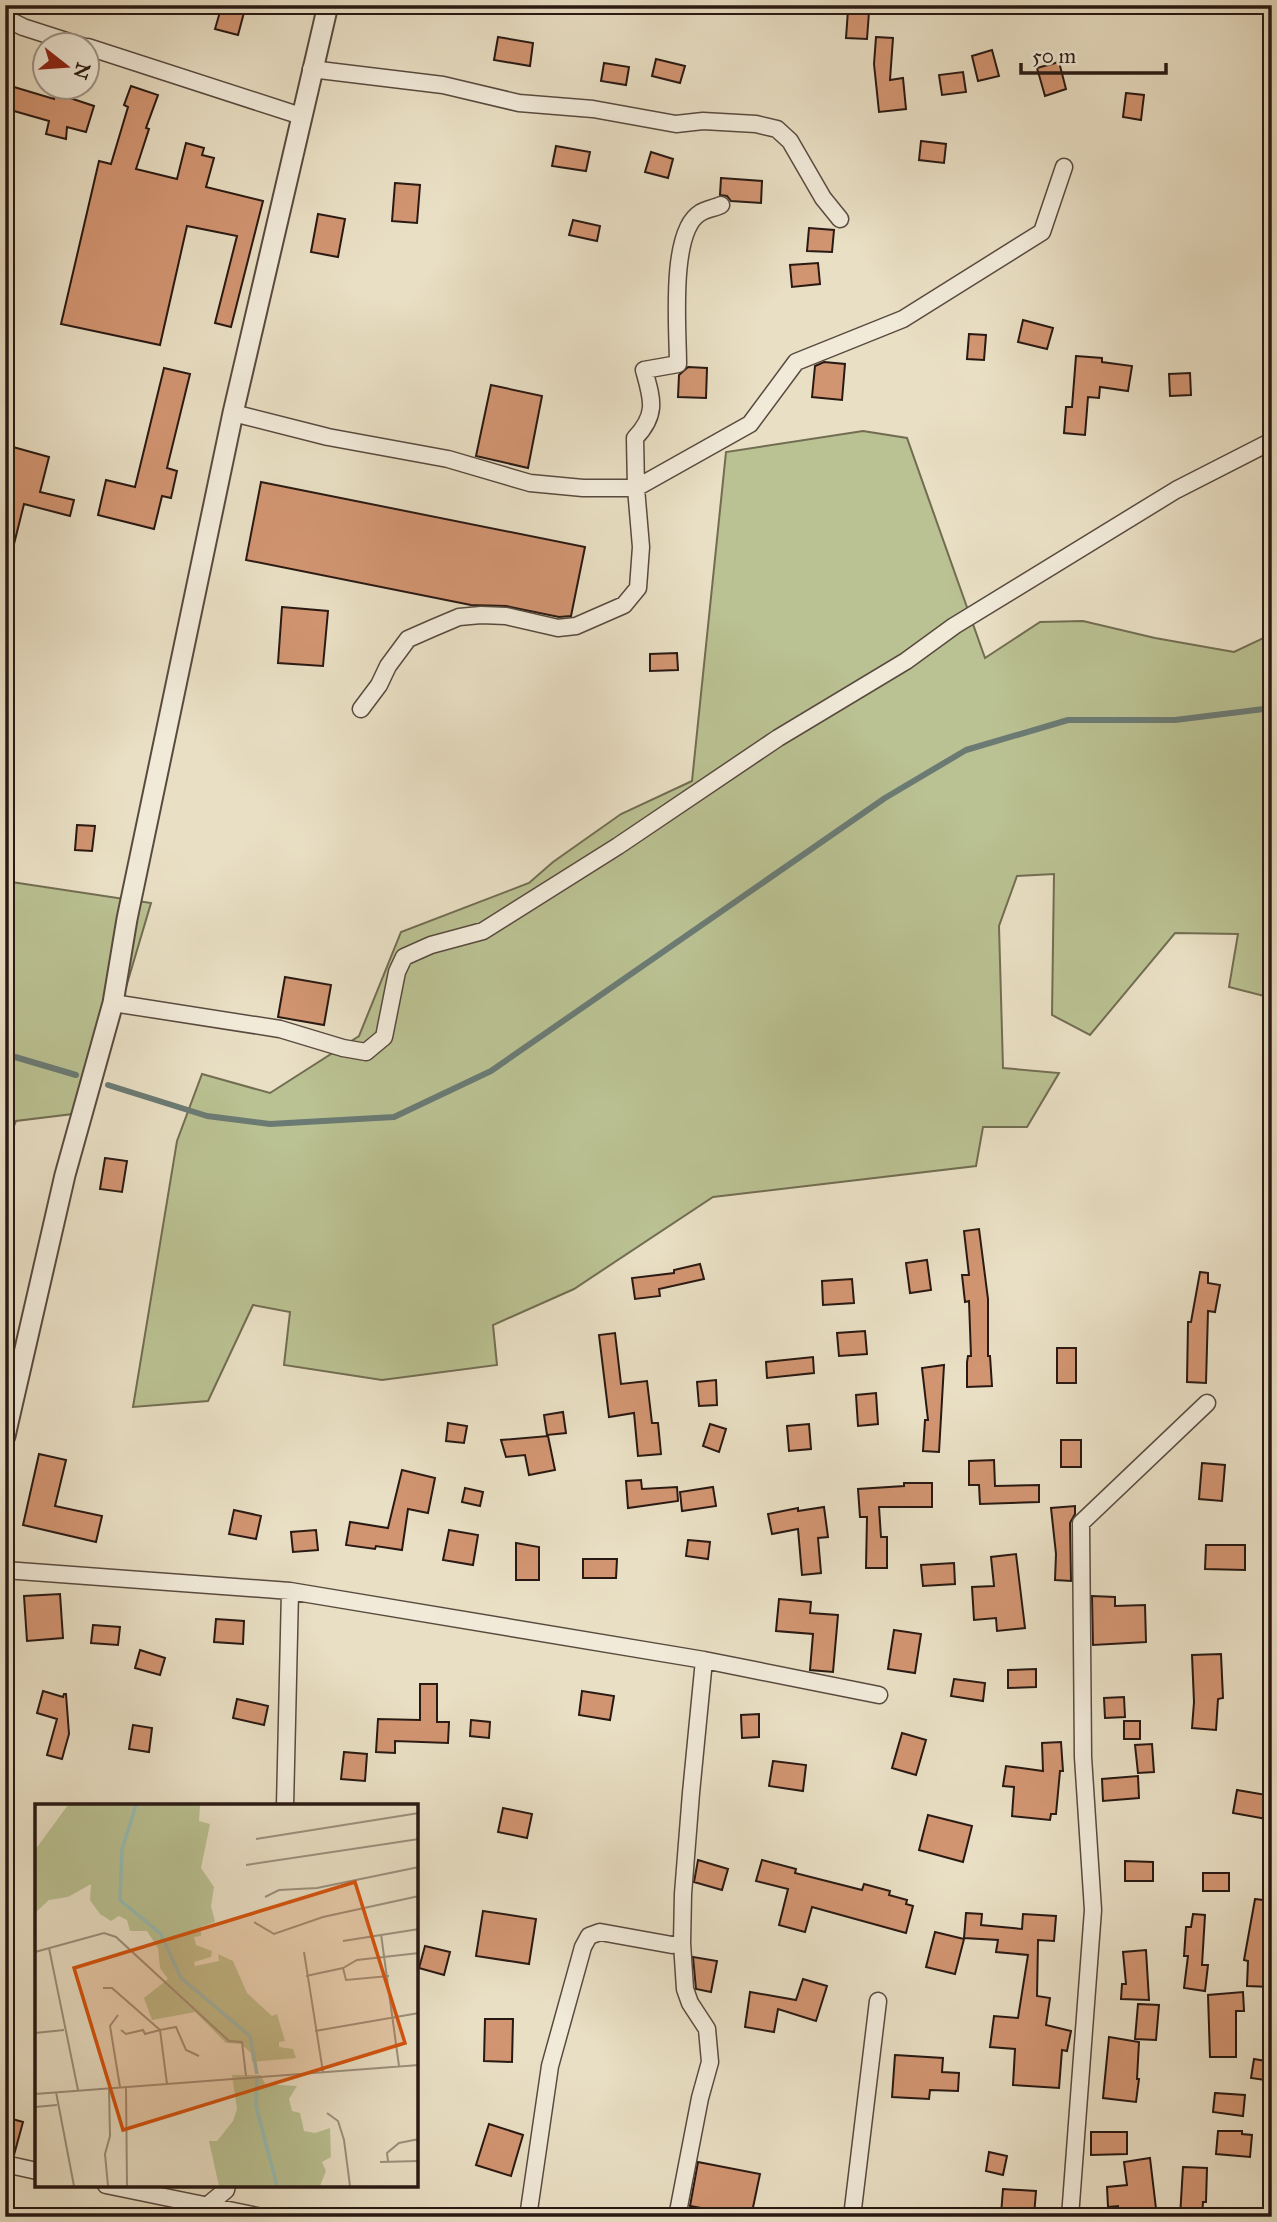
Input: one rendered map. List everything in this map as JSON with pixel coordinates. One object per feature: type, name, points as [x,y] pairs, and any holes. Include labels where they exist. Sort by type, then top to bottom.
[{"type":"street","points":[[5,1436],[65,1175],[113,1003],[127,919],[233,413],[328,5]]},
{"type":"street","points":[[5,18],[39,32]]},
{"type":"street","points":[[102,52],[302,116]]},
{"type":"street","points":[[312,69],[443,85],[520,103],[593,109],[676,124],[704,121],[743,123],[777,129],[790,141],[823,198],[840,219]]},
{"type":"street","points":[[233,413],[328,437],[448,459],[530,482],[583,488],[636,488],[750,424],[796,362],[903,319],[1042,232],[1064,167]]},
{"type":"street","points":[[361,709],[408,639],[441,624],[459,617],[493,615],[533,620],[558,628],[576,626],[624,605],[638,587],[642,547],[636,488],[635,438],[648,424],[652,398],[644,370],[678,364],[676,275],[686,231],[699,214],[721,205]]},
{"type":"street","points":[[113,1003],[280,1029],[366,1052],[384,1037],[397,972],[404,957],[431,945],[482,931],[618,846],[778,738],[906,661],[954,625],[1175,490],[1272,440]]},
{"type":"street","points":[[1070,2217],[1093,1910],[1083,1756],[1081,1523],[1207,1403]]},
{"type":"street","points":[[5,1570],[290,1591],[705,1660],[879,1695]]},
{"type":"street","points":[[285,1804],[290,1591]]},
{"type":"street","points":[[677,2217],[700,2098],[710,2062],[707,2029],[690,2003],[685,1989],[682,1944],[688,1831],[705,1660]]},
{"type":"street","points":[[528,2217],[550,2066],[583,1947],[589,1936],[600,1932],[672,1945],[682,1944]]},
{"type":"street","points":[[852,2217],[878,2001]]},
{"type":"street","points":[[5,2164],[35,2171]]},
{"type":"street","points":[[114,2187],[209,2211],[262,2217]]},
{"type":"street","points":[[209,2211],[227,2187]]},
{"type":"green space","points":[[863,431],[907,438],[985,658],[1040,622],[1083,621],[1155,638],[1234,652],[1272,634],[1272,998],[1229,987],[1238,934],[1175,933],[1090,1035],[1052,1015],[1054,874],[1017,876],[999,926],[1003,1068],[1059,1073],[1027,1127],[983,1127],[976,1166],[713,1197],[574,1289],[493,1325],[497,1365],[382,1380],[284,1365],[290,1312],[253,1305],[208,1401],[133,1407],[177,1141],[202,1074],[270,1093],[359,1036],[401,932],[529,883],[553,862],[621,814],[692,781],[726,452]]},
{"type":"green space","points":[[5,881],[151,903],[89,1112],[16,1121],[5,1149]]},
{"type":"building","points":[[222,5],[246,5],[238,35],[215,29]]},
{"type":"building","points":[[848,10],[869,12],[867,39],[846,38]]},
{"type":"building","points":[[498,37],[533,43],[530,66],[494,60]]},
{"type":"building","points":[[876,37],[893,38],[890,80],[903,78],[906,109],[879,112],[874,64]]},
{"type":"building","points":[[992,50],[999,76],[978,81],[972,56]]},
{"type":"building","points":[[656,59],[685,66],[680,83],[652,76]]},
{"type":"building","points":[[1059,62],[1066,89],[1045,96],[1037,68]]},
{"type":"building","points":[[604,63],[629,67],[626,85],[601,81]]},
{"type":"building","points":[[963,72],[966,92],[942,95],[939,75]]},
{"type":"building","points":[[131,86],[158,95],[136,169],[177,179],[186,143],[204,148],[202,155],[214,158],[206,187],[263,201],[231,327],[215,323],[237,236],[187,226],[160,345],[61,324],[99,161],[111,164],[128,107],[124,105]]},
{"type":"building","points":[[14,87],[32,92],[32,102],[82,102],[94,106],[86,132],[67,127],[66,139],[46,134],[49,121],[7,109]]},
{"type":"building","points":[[1126,93],[1144,95],[1141,120],[1123,117]]},
{"type":"building","points":[[921,141],[946,144],[944,163],[919,160]]},
{"type":"building","points":[[556,146],[590,152],[586,171],[552,166]]},
{"type":"building","points":[[651,152],[673,159],[668,178],[645,172]]},
{"type":"building","points":[[721,178],[762,181],[761,203],[731,201],[727,196],[720,195]]},
{"type":"building","points":[[395,183],[420,185],[417,223],[392,221]]},
{"type":"building","points":[[318,214],[345,219],[338,257],[311,252]]},
{"type":"building","points":[[573,220],[600,226],[597,241],[569,235]]},
{"type":"building","points":[[809,228],[834,230],[832,252],[807,251]]},
{"type":"building","points":[[818,263],[820,284],[792,287],[790,265]]},
{"type":"building","points":[[1023,320],[1053,328],[1047,349],[1018,342]]},
{"type":"building","points":[[969,334],[986,335],[984,360],[967,359]]},
{"type":"building","points":[[1076,356],[1102,358],[1102,362],[1132,366],[1128,391],[1100,387],[1099,398],[1088,397],[1085,435],[1064,433],[1066,407],[1072,407]]},
{"type":"building","points":[[824,362],[845,364],[842,400],[812,397],[815,366]]},
{"type":"building","points":[[688,367],[707,368],[706,398],[678,397],[679,375]]},
{"type":"building","points":[[164,368],[190,374],[167,468],[177,471],[171,498],[162,496],[154,529],[98,515],[106,480],[135,487]]},
{"type":"building","points":[[1190,373],[1191,395],[1170,396],[1169,374]]},
{"type":"building","points":[[491,385],[542,396],[528,468],[476,456]]},
{"type":"building","points":[[13,447],[49,457],[40,492],[74,500],[70,516],[24,504],[11,556],[5,556],[5,478]]},
{"type":"building","points":[[261,482],[585,547],[571,616],[559,617],[506,606],[471,605],[246,560]]},
{"type":"building","points":[[282,607],[328,611],[323,666],[278,663]]},
{"type":"building","points":[[677,653],[678,670],[650,671],[650,654]]},
{"type":"building","points":[[77,825],[95,826],[92,851],[75,850]]},
{"type":"building","points":[[285,977],[331,985],[324,1025],[278,1017]]},
{"type":"building","points":[[105,1158],[127,1161],[122,1192],[100,1189]]},
{"type":"building","points":[[979,1229],[988,1299],[988,1356],[992,1386],[967,1387],[967,1362],[968,1356],[971,1356],[969,1301],[965,1302],[962,1275],[969,1275],[964,1231]]},
{"type":"building","points":[[927,1260],[931,1290],[910,1293],[906,1263]]},
{"type":"building","points":[[700,1264],[704,1279],[659,1289],[660,1296],[635,1299],[632,1278],[674,1273],[674,1270]]},
{"type":"building","points":[[1200,1272],[1208,1273],[1208,1283],[1220,1285],[1215,1312],[1208,1311],[1206,1383],[1187,1382],[1188,1322],[1191,1322]]},
{"type":"building","points":[[852,1279],[854,1303],[823,1305],[822,1281]]},
{"type":"building","points":[[865,1331],[867,1354],[839,1356],[837,1333]]},
{"type":"building","points":[[615,1333],[621,1384],[647,1381],[652,1423],[658,1423],[661,1454],[638,1456],[634,1413],[609,1417],[599,1335]]},
{"type":"building","points":[[1057,1348],[1076,1348],[1076,1383],[1057,1383]]},
{"type":"building","points":[[813,1357],[814,1373],[767,1378],[766,1362]]},
{"type":"building","points":[[944,1365],[939,1452],[923,1451],[925,1420],[928,1420],[922,1368]]},
{"type":"building","points":[[716,1380],[717,1405],[699,1406],[697,1382]]},
{"type":"building","points":[[876,1393],[878,1424],[858,1426],[856,1395]]},
{"type":"building","points":[[563,1412],[566,1433],[547,1435],[544,1415]]},
{"type":"building","points":[[448,1423],[467,1426],[464,1443],[446,1441]]},
{"type":"building","points":[[710,1424],[726,1429],[719,1452],[703,1446]]},
{"type":"building","points":[[809,1424],[811,1449],[789,1451],[787,1426]]},
{"type":"building","points":[[548,1436],[555,1470],[529,1475],[525,1455],[506,1457],[501,1440]]},
{"type":"building","points":[[1061,1440],[1081,1440],[1081,1467],[1061,1467]]},
{"type":"building","points":[[39,1454],[66,1460],[55,1506],[102,1516],[96,1542],[23,1525]]},
{"type":"building","points":[[994,1460],[995,1486],[1039,1485],[1039,1502],[980,1504],[979,1485],[969,1485],[969,1461]]},
{"type":"building","points":[[1202,1463],[1225,1465],[1222,1501],[1199,1499]]},
{"type":"building","points":[[402,1470],[435,1478],[428,1513],[408,1509],[402,1550],[346,1545],[350,1522],[388,1528]]},
{"type":"building","points":[[641,1480],[642,1489],[677,1487],[678,1501],[628,1508],[626,1481]]},
{"type":"building","points":[[904,1483],[932,1483],[932,1507],[879,1507],[881,1537],[887,1537],[887,1568],[866,1568],[867,1517],[860,1517],[858,1489],[904,1486]]},
{"type":"building","points":[[713,1487],[716,1506],[682,1511],[680,1492]]},
{"type":"building","points":[[465,1488],[483,1492],[480,1506],[462,1502]]},
{"type":"building","points":[[1075,1506],[1075,1514],[1070,1523],[1071,1581],[1055,1580],[1056,1554],[1051,1508]]},
{"type":"building","points":[[824,1507],[828,1537],[818,1538],[821,1573],[802,1575],[798,1529],[772,1534],[768,1514],[798,1508],[798,1511]]},
{"type":"building","points":[[234,1510],[261,1516],[256,1539],[229,1534]]},
{"type":"building","points":[[316,1530],[318,1550],[293,1552],[291,1532]]},
{"type":"building","points":[[449,1530],[478,1535],[473,1565],[443,1560]]},
{"type":"building","points":[[688,1540],[710,1542],[708,1559],[686,1556]]},
{"type":"building","points":[[516,1543],[539,1547],[539,1580],[516,1580]]},
{"type":"building","points":[[1206,1545],[1245,1545],[1245,1570],[1205,1569]]},
{"type":"building","points":[[1016,1554],[1025,1628],[997,1631],[996,1618],[974,1620],[972,1587],[994,1586],[991,1557]]},
{"type":"building","points":[[583,1559],[617,1559],[616,1578],[583,1578]]},
{"type":"building","points":[[954,1563],[955,1584],[923,1586],[921,1565]]},
{"type":"building","points":[[60,1594],[63,1638],[27,1641],[24,1596]]},
{"type":"building","points":[[1092,1596],[1115,1597],[1115,1606],[1145,1605],[1146,1642],[1093,1645]]},
{"type":"building","points":[[779,1599],[811,1602],[810,1613],[838,1615],[833,1672],[810,1670],[813,1634],[776,1631]]},
{"type":"building","points":[[216,1619],[244,1621],[243,1644],[214,1642]]},
{"type":"building","points":[[93,1625],[120,1627],[118,1645],[91,1643]]},
{"type":"building","points":[[894,1630],[921,1634],[915,1673],[888,1669]]},
{"type":"building","points":[[140,1650],[165,1658],[160,1675],[135,1668]]},
{"type":"building","points":[[1221,1654],[1223,1698],[1218,1699],[1216,1730],[1192,1728],[1192,1655]]},
{"type":"building","points":[[1036,1669],[1036,1687],[1008,1688],[1008,1670]]},
{"type":"building","points":[[954,1679],[985,1683],[983,1701],[951,1696]]},
{"type":"building","points":[[420,1684],[437,1684],[437,1722],[449,1722],[448,1743],[395,1741],[395,1753],[376,1752],[378,1719],[420,1720]]},
{"type":"building","points":[[43,1691],[63,1697],[66,1694],[69,1734],[62,1759],[47,1755],[57,1719],[37,1713]]},
{"type":"building","points":[[582,1691],[614,1696],[610,1720],[579,1715]]},
{"type":"building","points":[[1124,1697],[1125,1717],[1105,1718],[1104,1698]]},
{"type":"building","points":[[237,1699],[268,1706],[264,1725],[233,1718]]},
{"type":"building","points":[[759,1714],[759,1737],[742,1738],[741,1715]]},
{"type":"building","points":[[471,1720],[490,1722],[489,1738],[470,1736]]},
{"type":"building","points":[[1124,1721],[1140,1721],[1140,1739],[1124,1739]]},
{"type":"building","points":[[133,1725],[152,1728],[149,1752],[129,1749]]},
{"type":"building","points":[[902,1733],[926,1740],[916,1775],[892,1768]]},
{"type":"building","points":[[1061,1742],[1063,1771],[1060,1771],[1056,1814],[1051,1814],[1050,1820],[1012,1816],[1014,1787],[1003,1786],[1006,1766],[1043,1771],[1042,1743]]},
{"type":"building","points":[[1152,1744],[1154,1772],[1138,1773],[1135,1745]]},
{"type":"building","points":[[344,1752],[367,1754],[365,1781],[341,1779]]},
{"type":"building","points":[[773,1761],[806,1765],[803,1791],[769,1786]]},
{"type":"building","points":[[1138,1776],[1139,1798],[1103,1801],[1102,1779]]},
{"type":"building","points":[[1237,1790],[1272,1796],[1272,1820],[1233,1813]]},
{"type":"building","points":[[503,1808],[532,1814],[527,1838],[498,1832]]},
{"type":"building","points":[[928,1815],[972,1826],[963,1862],[919,1850]]},
{"type":"building","points":[[698,1860],[728,1869],[722,1890],[694,1882]]},
{"type":"building","points":[[762,1860],[796,1869],[795,1873],[862,1890],[864,1884],[890,1891],[889,1895],[907,1900],[906,1904],[913,1906],[906,1933],[812,1907],[805,1932],[779,1925],[788,1889],[756,1881]]},
{"type":"building","points":[[1125,1861],[1153,1862],[1153,1881],[1125,1881]]},
{"type":"building","points":[[1203,1873],[1229,1873],[1229,1891],[1203,1891]]},
{"type":"building","points":[[1255,1899],[1272,1901],[1272,1987],[1247,1986],[1248,1961],[1244,1960]]},
{"type":"building","points":[[483,1911],[536,1919],[529,1964],[476,1956]]},
{"type":"building","points":[[966,1913],[982,1914],[981,1925],[1022,1929],[1023,1914],[1056,1916],[1054,1941],[1038,1940],[1037,1996],[1050,1998],[1046,2025],[1071,2031],[1067,2051],[1062,2050],[1059,2088],[1013,2085],[1015,2049],[990,2047],[994,2016],[1018,2018],[1028,1955],[996,1952],[998,1940],[964,1938]]},
{"type":"building","points":[[1193,1914],[1205,1915],[1202,1965],[1208,1965],[1205,1991],[1184,1988],[1188,1956],[1184,1956],[1186,1927],[1191,1927]]},
{"type":"building","points":[[935,1932],[964,1939],[955,1974],[926,1967]]},
{"type":"building","points":[[425,1946],[450,1952],[444,1975],[419,1968]]},
{"type":"building","points":[[1146,1950],[1149,2000],[1121,1999],[1122,1984],[1126,1984],[1123,1952]]},
{"type":"building","points":[[693,1957],[717,1961],[711,1992],[696,1989]]},
{"type":"building","points":[[803,1979],[827,1986],[816,2021],[778,2009],[774,2032],[745,2027],[750,1992],[796,2000]]},
{"type":"building","points":[[1243,1992],[1244,2011],[1236,2011],[1236,2057],[1210,2057],[1208,1995]]},
{"type":"building","points":[[1138,2004],[1159,2005],[1156,2040],[1135,2039]]},
{"type":"building","points":[[485,2019],[513,2019],[512,2062],[484,2061]]},
{"type":"building","points":[[1109,2037],[1139,2042],[1136,2102],[1103,2098]]},
{"type":"building","points":[[895,2055],[943,2058],[942,2072],[959,2073],[958,2091],[930,2090],[929,2099],[892,2097]]},
{"type":"building","points":[[1254,2059],[1272,2062],[1272,2081],[1251,2078]]},
{"type":"building","points":[[1215,2093],[1245,2095],[1243,2116],[1213,2112]]},
{"type":"building","points":[[5,2117],[23,2122],[14,2155],[5,2154]]},
{"type":"building","points":[[489,2124],[523,2135],[511,2176],[476,2165]]},
{"type":"building","points":[[1218,2131],[1242,2131],[1242,2134],[1252,2135],[1250,2157],[1216,2154]]},
{"type":"building","points":[[1091,2132],[1127,2132],[1127,2154],[1091,2155]]},
{"type":"building","points":[[989,2152],[1007,2156],[1003,2175],[986,2171]]},
{"type":"building","points":[[1150,2158],[1157,2217],[1119,2217],[1118,2206],[1108,2207],[1107,2187],[1127,2185],[1124,2162]]},
{"type":"building","points":[[698,2162],[760,2174],[751,2217],[690,2206]]},
{"type":"building","points":[[1183,2167],[1207,2168],[1206,2202],[1203,2202],[1202,2217],[1180,2217]]},
{"type":"building","points":[[1003,2189],[1036,2191],[1034,2216],[1001,2214]]},
{"type":"waterway","points":[[108,1085],[207,1116],[270,1124],[394,1117],[491,1071],[885,798],[966,750],[1068,720],[1175,720],[1272,708]]},
{"type":"waterway","points":[[5,1054],[76,1075]]}]
